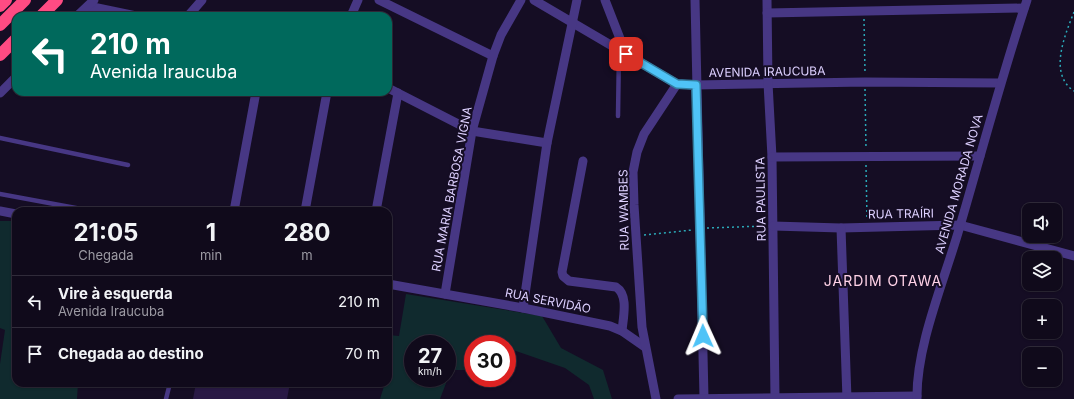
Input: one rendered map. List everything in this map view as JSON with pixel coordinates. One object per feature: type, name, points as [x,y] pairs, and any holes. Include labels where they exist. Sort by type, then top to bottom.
[{"type":"highway","points":[[0,6],[6,0]]},
{"type":"highway","points":[[13,12],[25,0]]},
{"type":"highway","points":[[45,12],[58,0]]},
{"type":"highway","points":[[0,25],[12,13]]},
{"type":"highway","points":[[0,55],[12,44]]},
{"type":"street","points":[[192,12],[202,0]]},
{"type":"street","points":[[353,12],[358,0]]},
{"type":"street","points":[[379,0],[493,56]]},
{"type":"street","name":"RUA MARIA BARBOSA VIGNA","points":[[445,294],[472,131],[493,56],[501,35],[521,0]]},
{"type":"street","name":"AVENIDA IRAUCUBA","points":[[534,0],[677,84],[696,85],[865,82],[1000,83]]},
{"type":"street","points":[[523,308],[546,143],[577,0]]},
{"type":"street","points":[[605,0],[623,52]]},
{"type":"street","points":[[695,0],[696,85],[702,229],[704,398]]},
{"type":"street","name":"RUA PAULISTA","points":[[767,0],[768,83],[772,157],[775,398]]},
{"type":"street","points":[[82,12],[91,3],[122,12]]},
{"type":"street","points":[[767,13],[863,11],[1025,4]]},
{"type":"street","name":"AVENIDA MORADA NOVA","points":[[917,398],[925,340],[960,225],[1000,83],[1025,4]]},
{"type":"street","points":[[0,92],[12,81]]},
{"type":"street","name":"RUA WAMBES","points":[[645,347],[634,205],[633,172],[637,152],[644,134],[677,84]]},
{"type":"street","points":[[392,90],[472,131],[546,143]]},
{"type":"street","points":[[377,207],[398,93]]},
{"type":"street","points":[[235,207],[255,96]]},
{"type":"street","points":[[306,207],[326,96]]},
{"type":"street","points":[[772,157],[980,156]]},
{"type":"street","points":[[583,161],[562,272],[563,276],[569,281],[616,287],[620,289],[624,297],[622,331]]},
{"type":"street","points":[[0,211],[12,213]]},
{"type":"street","name":"RUA TRAÍRI","points":[[773,226],[841,228],[960,225],[1074,256]]},
{"type":"street","points":[[841,228],[847,398]]},
{"type":"street","name":"RUA SERVIDÃO","points":[[392,285],[523,308],[610,326],[622,331],[645,347]]},
{"type":"street","points":[[645,347],[656,399]]},
{"type":"street","points":[[678,399],[917,398]]},
{"type":"lane","points":[[618,116],[623,52]]},
{"type":"lane","points":[[0,138],[128,165]]},
{"type":"lane","points":[[0,194],[70,207]]},
{"type":"lane","points":[[166,399],[169,387]]},
{"type":"path","points":[[863,11],[867,227]]},
{"type":"path","points":[[1074,12],[1066,32],[1059,66],[1066,86],[1074,91]]},
{"type":"green space","points":[[0,221],[12,221],[12,387],[78,387],[77,399],[0,399],[0,364],[5,330],[0,328]]},
{"type":"green space","points":[[406,294],[542,316],[561,348],[603,370],[612,399],[594,399],[589,385],[565,368],[516,351],[516,335],[464,335],[464,370],[456,370],[456,335],[404,335],[404,387],[445,387],[440,399],[380,399],[384,387],[392,387],[392,335],[399,336]]},
{"type":"building","points":[[195,387],[289,387],[287,399],[193,399]]},
{"type":"district","name":"JARDIM OTAWA","points":[[883,281]]},
{"type":"route","points":[[626,54],[677,84],[696,85],[702,229],[703,336]]}]
